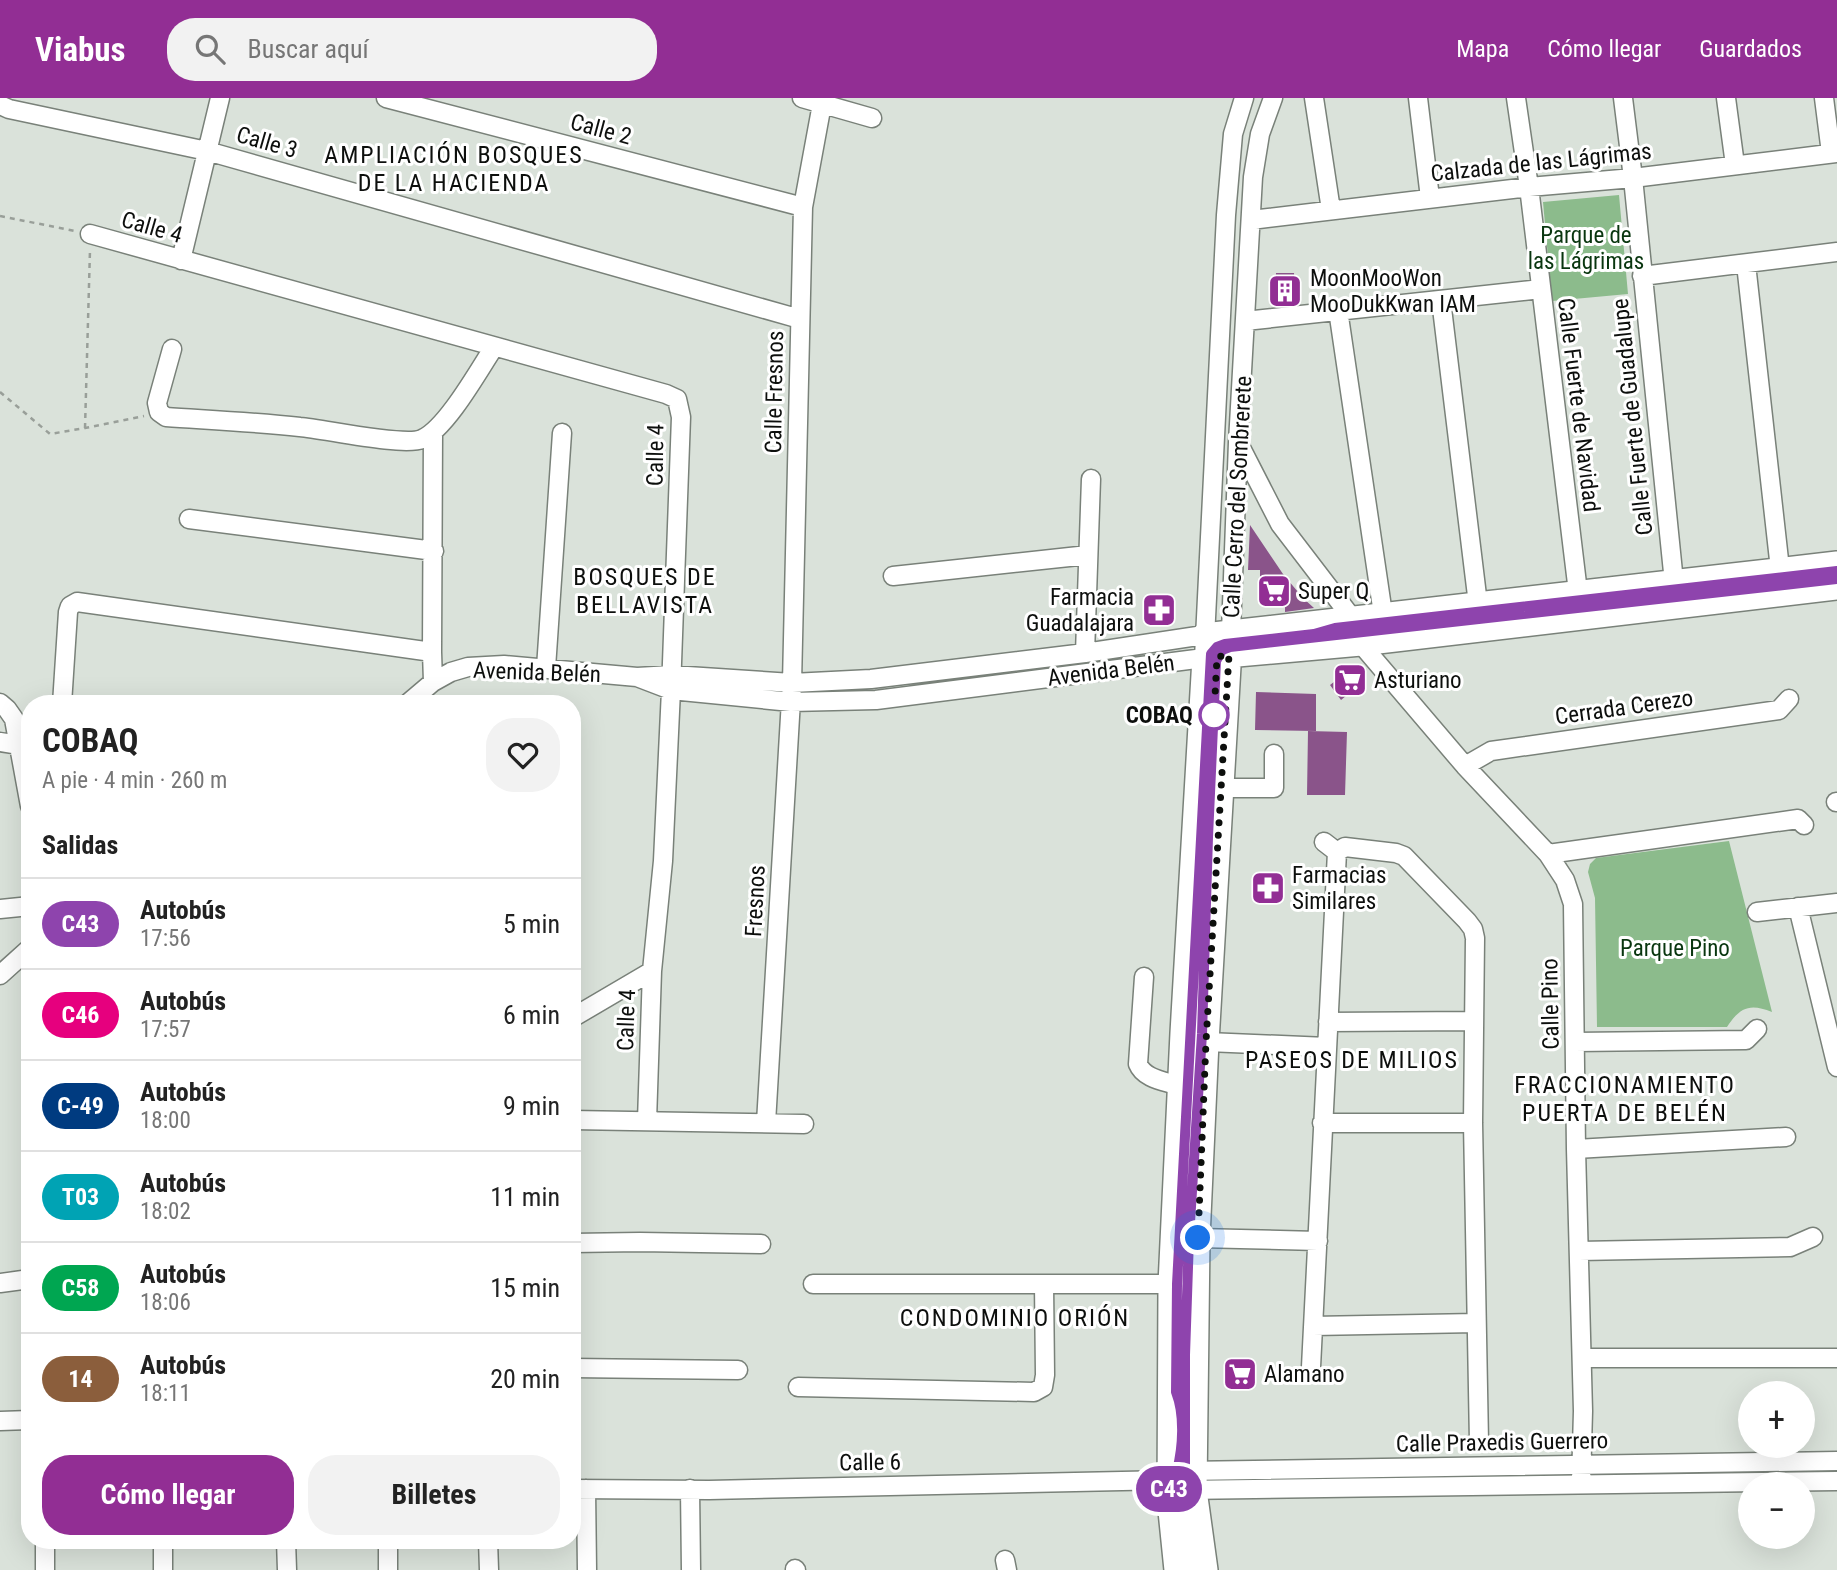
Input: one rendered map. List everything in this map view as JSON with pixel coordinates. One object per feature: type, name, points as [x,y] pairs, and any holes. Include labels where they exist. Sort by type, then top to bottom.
[{"type":"main road","name":"Avenida Belén","points":[[1219,648],[1361,644],[1676,594],[1780,569],[1837,563]]},
{"type":"main road","name":"Avenida Belén","points":[[1219,648],[1352,618],[1578,592],[1676,594],[1837,588]]},
{"type":"main road","name":"Calle Cerro del Sombrerete","points":[[1177,1570],[1180,1480],[1198,1238],[1206,1042],[1222,788],[1219,648]]},
{"type":"main road","name":"Calle Cerro del Sombrerete","points":[[1206,1570],[1180,1480],[1170,1284],[1179,1086],[1219,648]]},
{"type":"street","points":[[181,261],[220,98]]},
{"type":"street","name":"Calle 2","points":[[386,98],[803,207]]},
{"type":"street","points":[[802,98],[872,118]]},
{"type":"street","name":"Calle Cerro del Sombrerete","points":[[1219,648],[1226,215],[1233,134],[1244,98]]},
{"type":"street","name":"Calle Cerro del Sombrerete","points":[[1219,648],[1238,442],[1254,166],[1260,134],[1273,98]]},
{"type":"street","points":[[1314,98],[1331,210]]},
{"type":"street","points":[[1418,98],[1430,198]]},
{"type":"street","name":"Calle Fuerte de Navidad","points":[[1516,98],[1578,592]]},
{"type":"street","name":"Calle Fuerte de Guadalupe","points":[[1623,98],[1676,594]]},
{"type":"street","points":[[1726,98],[1735,165]]},
{"type":"street","points":[[1824,98],[1834,153]]},
{"type":"street","name":"Calle 3","points":[[7,104],[207,151],[800,319]]},
{"type":"street","name":"Calle Fresnos","points":[[792,683],[803,207],[822,104]]},
{"type":"street","name":"Calzada de las Lágrimas","points":[[1251,220],[1834,153]]},
{"type":"street","name":"Calle 4","points":[[90,234],[677,399],[681,416],[672,682],[663,861],[652,971],[647,1121]]},
{"type":"street","points":[[1642,276],[1837,252]]},
{"type":"street","points":[[1746,264],[1780,569]]},
{"type":"street","points":[[1245,321],[1541,289]]},
{"type":"street","points":[[1441,300],[1478,604]]},
{"type":"street","points":[[1338,310],[1383,614]]},
{"type":"street","points":[[172,349],[157,403],[159,412],[166,416],[301,427],[401,441],[419,440],[433,433],[461,398],[494,347]]},
{"type":"street","points":[[433,433],[433,682]]},
{"type":"street","points":[[545,668],[562,433]]},
{"type":"street","points":[[1238,442],[1280,524],[1352,618]]},
{"type":"street","points":[[1085,653],[1091,479]]},
{"type":"street","points":[[189,519],[433,551]]},
{"type":"street","points":[[893,576],[1088,555]]},
{"type":"street","points":[[1185,1570],[1179,1522],[1181,1403],[1176,1392],[1177,1284],[1219,648],[1676,594],[1837,571]]},
{"type":"street","points":[[1676,594],[1837,579]]},
{"type":"street","points":[[63,695],[68,612],[70,606],[77,601],[432,652]]},
{"type":"street","name":"Calle Pino","points":[[1361,644],[1465,766],[1548,854],[1566,880],[1573,904],[1582,1358],[1581,1483]]},
{"type":"street","name":"Avenida Belén","points":[[672,682],[792,683],[871,679],[1085,653],[1219,648]]},
{"type":"street","name":"Avenida Belén","points":[[421,695],[433,682],[451,672],[468,667],[504,665],[637,677],[791,702],[876,700],[1219,648]]},
{"type":"street","name":"Fresnos","points":[[766,1123],[792,683]]},
{"type":"street","name":"Cerrada Cerezo","points":[[1465,766],[1491,751],[1779,710],[1789,699]]},
{"type":"street","points":[[0,703],[14,719],[21,745]]},
{"type":"street","points":[[0,742],[21,752]]},
{"type":"street","points":[[1222,788],[1274,788],[1274,754]]},
{"type":"street","points":[[1548,854],[1798,819],[1804,825]]},
{"type":"street","points":[[1311,1367],[1328,1022],[1330,847],[1345,847],[1404,856],[1473,929],[1473,1123],[1479,1442]]},
{"type":"street","points":[[1757,912],[1837,903]]},
{"type":"street","points":[[0,909],[21,907]]},
{"type":"street","points":[[1798,907],[1830,1008],[1837,1065]]},
{"type":"street","points":[[0,975],[21,956]]},
{"type":"street","points":[[581,1013],[652,971]]},
{"type":"street","points":[[1144,977],[1138,1064],[1140,1070],[1148,1076],[1179,1086]]},
{"type":"street","points":[[1328,1022],[1473,1021]]},
{"type":"street","points":[[1575,1042],[1746,1040],[1757,1029]]},
{"type":"street","points":[[1206,1042],[1327,1047]]},
{"type":"street","points":[[581,1121],[804,1124]]},
{"type":"street","points":[[1322,1123],[1473,1123]]},
{"type":"street","points":[[1576,1149],[1786,1138]]},
{"type":"street","points":[[1579,1251],[1790,1247],[1813,1237]]},
{"type":"street","points":[[1198,1238],[1318,1241]]},
{"type":"street","points":[[581,1243],[761,1244]]},
{"type":"street","points":[[0,1283],[21,1280]]},
{"type":"street","points":[[813,1284],[1170,1284]]},
{"type":"street","points":[[798,1387],[1034,1392],[1043,1387],[1045,1375],[1044,1284]]},
{"type":"street","points":[[1313,1326],[1476,1323]]},
{"type":"street","points":[[1582,1358],[1837,1358]]},
{"type":"street","points":[[581,1368],[738,1370]]},
{"type":"street","points":[[0,1421],[21,1420]]},
{"type":"street","name":"Calle Praxedis Guerrero","points":[[1180,1480],[1582,1465],[1837,1461]]},
{"type":"street","points":[[1180,1480],[1193,1570]]},
{"type":"street","name":"Calle Praxedis Guerrero","points":[[1180,1480],[1581,1483],[1837,1481]]},
{"type":"street","name":"Calle 6","points":[[581,1489],[1180,1480]]},
{"type":"street","points":[[690,1489],[691,1570]]},
{"type":"street","points":[[581,1509],[587,1570]]},
{"type":"street","points":[[692,1539],[701,1570]]},
{"type":"street","points":[[45,1549],[45,1570]]},
{"type":"street","points":[[163,1549],[163,1570]]},
{"type":"street","points":[[286,1549],[287,1570]]},
{"type":"street","points":[[388,1549],[388,1570]]},
{"type":"street","points":[[488,1549],[489,1570]]},
{"type":"path","points":[[0,216],[90,234],[85,428]]},
{"type":"path","points":[[0,392],[50,434],[159,412]]},
{"type":"green space","name":"Parque de las Lágrimas","points":[[1619,195],[1628,294],[1552,301],[1543,202]]},
{"type":"green space","name":"Parque Pino","points":[[1729,841],[1772,1012],[1758,1008],[1746,1009],[1736,1015],[1727,1027],[1597,1027],[1595,898],[1588,872],[1590,864],[1596,858]]},
{"type":"building","name":"MoonMooWon MooDukKwan IAM","points":[[1276,273],[1294,273],[1296,304],[1274,306]]},
{"type":"building","points":[[1250,525],[1283,574],[1314,608],[1285,612],[1285,603],[1272,606],[1260,595],[1260,570],[1248,570]]},
{"type":"building","points":[[1352,668],[1363,682],[1341,700],[1330,685]]},
{"type":"building","points":[[1256,692],[1316,694],[1316,731],[1255,730]]},
{"type":"building","points":[[1308,731],[1347,732],[1345,795],[1307,795]]},
{"type":"bus line","name":"C43","points":[[1837,571],[1335,628],[1314,634],[1225,644],[1217,647],[1211,654],[1177,1284],[1176,1392],[1181,1403],[1181,1458],[1177,1471],[1169,1471],[1169,1490],[1185,1490],[1185,1355],[1189,1238],[1202,1034],[1216,661],[1222,650],[1837,579]]},
{"type":"place","name":"MoonMooWon MooDukKwan IAM","points":[[1285,291]]},
{"type":"place","name":"Super Q","points":[[1274,591]]},
{"type":"place","name":"Farmacia Guadalajara","points":[[1159,610]]},
{"type":"place","name":"Asturiano","points":[[1350,680]]},
{"type":"place","name":"COBAQ","points":[[1214,715]]},
{"type":"place","name":"Farmacias Similares","points":[[1268,888]]},
{"type":"place","name":"Alamano","points":[[1240,1374]]},
{"type":"district","name":"AMPLIACIÓN BOSQUES DE LA HACIENDA","points":[[454,169]]},
{"type":"district","name":"BOSQUES DE BELLAVISTA","points":[[645,591]]},
{"type":"district","name":"PASEOS DE MILIOS","points":[[1352,1060]]},
{"type":"district","name":"FRACCIONAMIENTO PUERTA DE BELÉN","points":[[1625,1099]]},
{"type":"district","name":"CONDOMINIO ORIÓN","points":[[1015,1318]]},
{"type":"route","points":[[1198,1238],[1206,1042],[1229,655],[1217,657],[1214,715]]}]
